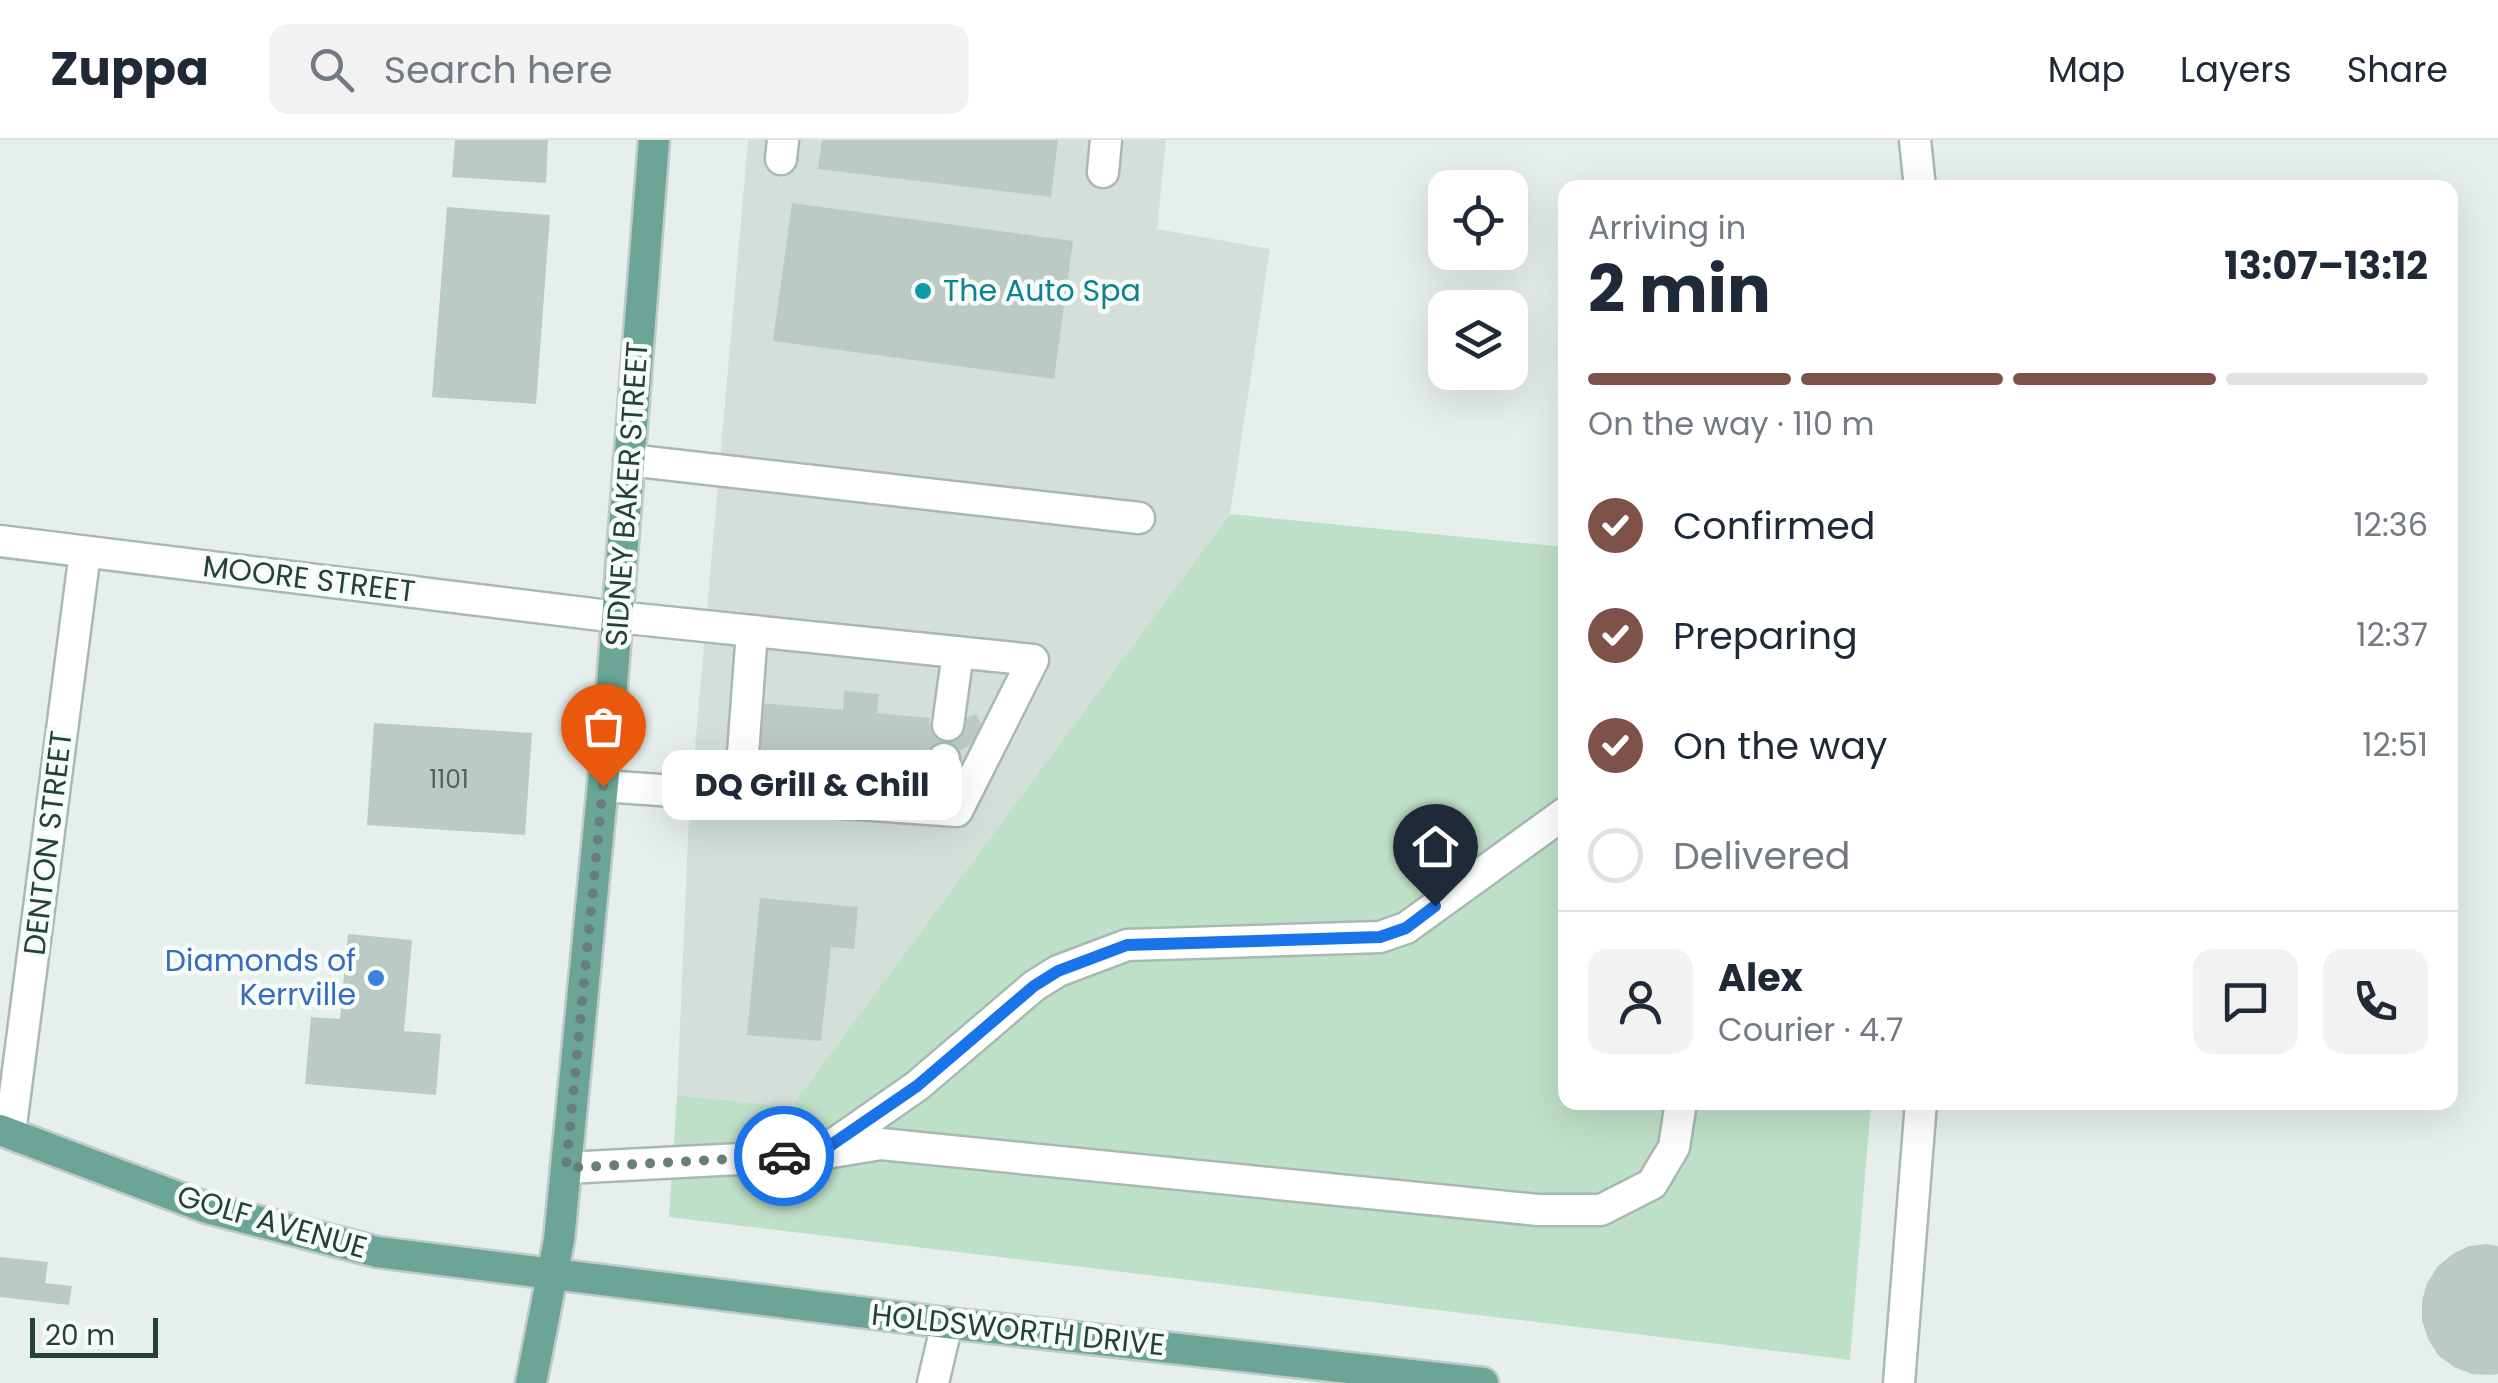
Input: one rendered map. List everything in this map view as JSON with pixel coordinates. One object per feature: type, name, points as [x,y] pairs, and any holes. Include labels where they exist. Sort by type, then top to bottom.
[{"type":"main road","name":"SIDNEY BAKER STREET","points":[[531,1383],[553,1274],[566,1168],[603,786],[654,140]]},
{"type":"main road","name":"GOLF AVENUE","points":[[5,1131],[207,1208],[377,1252],[553,1274]]},
{"type":"main road","name":"HOLDSWORTH DRIVE","points":[[553,1274],[1483,1383]]},
{"type":"street","points":[[1102,172],[1106,140]]},
{"type":"street","points":[[1915,140],[1919,180]]},
{"type":"street","points":[[629,460],[1139,518]]},
{"type":"street","name":"MOORE STREET","points":[[0,541],[617,617],[1033,660],[958,811],[937,809]]},
{"type":"street","name":"DENTON STREET","points":[[5,1131],[85,552]]},
{"type":"street","points":[[722,794],[742,767],[752,631]]},
{"type":"street","points":[[948,724],[958,652]]},
{"type":"street","points":[[603,786],[937,809],[944,759]]},
{"type":"street","points":[[818,1154],[917,1086],[1034,986],[1058,971],[1127,945],[1380,937],[1406,928],[1558,818]]},
{"type":"street","points":[[566,1168],[818,1154],[881,1144],[1538,1210],[1602,1210],[1652,1184],[1674,1147],[1679,1110]]},
{"type":"street","points":[[1899,1383],[1920,1110]]},
{"type":"street","points":[[933,1383],[947,1323]]},
{"type":"shaded area","points":[[748,140],[1166,140],[1157,229],[1270,249],[1230,514],[791,1107],[677,1095],[689,816]]},
{"type":"green space","points":[[1230,514],[1558,546],[1558,1110],[1870,1110],[1850,1360],[669,1217],[677,1095],[791,1107]]},
{"type":"building","points":[[455,140],[548,140],[546,183],[452,177]]},
{"type":"building","points":[[822,140],[1058,140],[1051,197],[818,169]]},
{"type":"building","name":"The Auto Spa","points":[[792,203],[1073,241],[1054,379],[773,341]]},
{"type":"building","points":[[447,207],[550,215],[536,404],[432,397]]},
{"type":"building","points":[[844,691],[879,694],[877,713],[930,718],[929,724],[948,725],[976,714],[987,736],[944,759],[920,757],[916,794],[752,780],[759,703],[843,710]]},
{"type":"building","points":[[374,723],[532,733],[525,835],[367,825]]},
{"type":"building","points":[[760,898],[858,907],[854,949],[831,947],[821,1041],[747,1035]]},
{"type":"building","name":"Diamonds of Kerrville","points":[[348,934],[412,940],[404,1031],[441,1034],[436,1095],[305,1084],[311,1017],[340,1019]]},
{"type":"building","points":[[2469,1246],[2498,1246],[2498,1374],[2492,1375],[2472,1374],[2438,1355],[2422,1321],[2427,1283],[2438,1266]]},
{"type":"building","points":[[0,1257],[48,1262],[45,1283],[72,1286],[69,1305],[0,1297]]},
{"type":"way so far","points":[[603,786],[566,1168],[784,1156]]},
{"type":"place","name":"The Auto Spa","points":[[923,291]]},
{"type":"place","name":"DQ Grill & Chill","points":[[603,786]]},
{"type":"place","name":"Diamonds of Kerrville","points":[[376,978]]},
{"type":"route","points":[[784,1156],[818,1154],[917,1086],[1034,986],[1058,971],[1127,945],[1380,937],[1406,928],[1435,906]]}]
